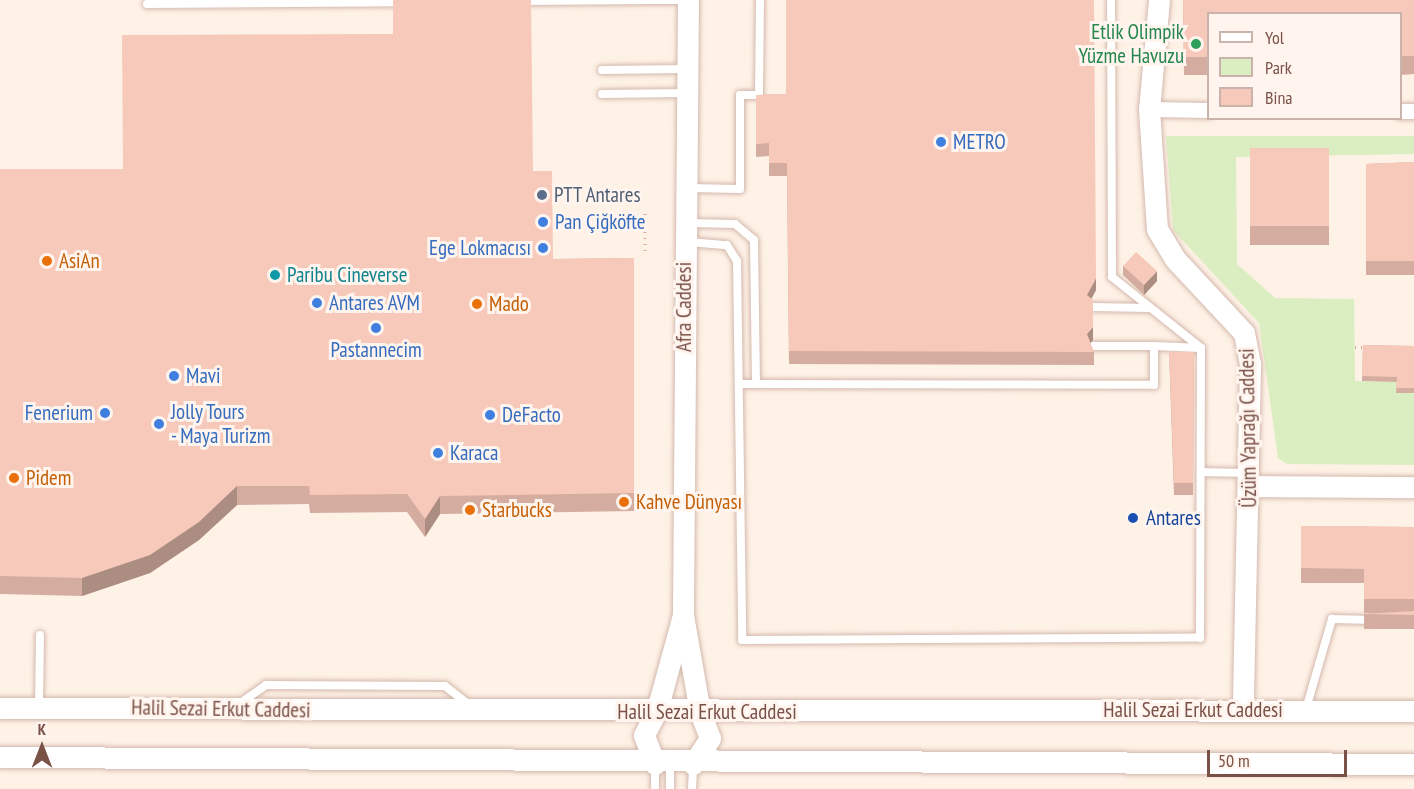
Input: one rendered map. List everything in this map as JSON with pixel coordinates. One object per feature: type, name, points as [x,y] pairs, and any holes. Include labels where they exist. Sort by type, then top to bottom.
[{"type":"main road","name":"Afra Caddesi","points":[[688,0],[684,232],[683,615],[700,712]]},
{"type":"main road","name":"Üzüm Yaprağı Caddesi","points":[[1160,0],[1149,109],[1153,204],[1161,238],[1247,341],[1251,479],[1243,710]]},
{"type":"main road","points":[[1251,479],[1414,487]]},
{"type":"main road","name":"Afra Caddesi","points":[[657,710],[683,615]]},
{"type":"main road","name":"Halil Sezai Erkut Caddesi","points":[[0,708],[480,713],[657,710],[700,712],[1414,711]]},
{"type":"main road","points":[[657,710],[644,735],[662,764]]},
{"type":"main road","points":[[693,764],[710,738],[700,712]]},
{"type":"main road","points":[[0,757],[662,764],[1414,764]]},
{"type":"street","points":[[1149,109],[1207,110]]},
{"type":"lane","points":[[510,1],[680,0]]},
{"type":"lane","points":[[685,188],[740,189],[740,95],[759,95],[760,0]]},
{"type":"lane","points":[[1111,0],[1112,277],[1201,348]]},
{"type":"lane","points":[[147,4],[416,2]]},
{"type":"lane","points":[[602,70],[687,69]]},
{"type":"lane","points":[[602,94],[686,93]]},
{"type":"lane","points":[[684,232],[735,224],[754,240],[756,384]]},
{"type":"lane","points":[[684,232],[719,243],[736,254],[742,640],[1200,638],[1201,348]]},
{"type":"lane","points":[[1093,307],[1149,308]]},
{"type":"lane","points":[[1093,345],[1201,348]]},
{"type":"lane","points":[[739,384],[1154,385],[1154,346]]},
{"type":"lane","points":[[1201,472],[1251,479]]},
{"type":"lane","points":[[1306,710],[1332,619],[1391,620]]},
{"type":"lane","points":[[39,708],[40,635]]},
{"type":"lane","points":[[655,789],[662,764]]},
{"type":"lane","points":[[662,764],[670,789]]},
{"type":"lane","points":[[693,764],[693,789]]},
{"type":"path","points":[[645,213],[645,255]]},
{"type":"path","points":[[1355,347],[1377,347]]},
{"type":"green space","points":[[1166,136],[1414,136],[1414,154],[1236,157],[1237,264],[1275,298],[1354,299],[1355,381],[1397,382],[1414,393],[1414,465],[1287,464],[1278,458],[1259,323],[1173,230]]},
{"type":"building","name":"Antares AVM","points":[[393,0],[531,0],[533,171],[552,171],[553,259],[634,258],[634,493],[440,496],[425,519],[407,494],[310,495],[309,486],[237,486],[199,522],[150,555],[82,578],[0,576],[0,169],[123,169],[122,35],[393,34]]},
{"type":"building","name":"METRO","points":[[786,0],[1094,0],[1096,278],[1087,295],[1093,300],[1093,327],[1087,334],[1094,352],[789,351],[787,163],[769,163],[769,143],[756,144],[756,95],[786,94]]},
{"type":"building","name":"Etlik Olimpik Yüzme Havuzu","points":[[1183,0],[1414,0],[1414,56],[1402,56],[1402,12],[1207,12],[1207,57],[1184,57]]},
{"type":"building","points":[[1250,148],[1329,148],[1329,226],[1250,226]]},
{"type":"building","points":[[1414,162],[1414,261],[1366,261],[1366,164]]},
{"type":"building","points":[[1136,252],[1157,271],[1144,285],[1123,266]]},
{"type":"building","points":[[1363,345],[1414,346],[1414,388],[1396,388],[1397,377],[1362,376]]},
{"type":"building","points":[[1169,352],[1194,352],[1193,483],[1174,483]]},
{"type":"building","points":[[1301,526],[1414,527],[1414,599],[1364,599],[1364,569],[1301,568]]},
{"type":"building","points":[[1414,611],[1414,615],[1364,614]]},
{"type":"place","name":"Etlik Olimpik Yüzme Havuzu","points":[[1196,44]]},
{"type":"place","name":"METRO","points":[[941,142]]},
{"type":"place","name":"PTT Antares","points":[[542,195]]},
{"type":"place","name":"Pan Çiğköfte","points":[[543,222]]},
{"type":"place","name":"Ege Lokmacısı","points":[[543,248]]},
{"type":"place","name":"AsiAn","points":[[47,261]]},
{"type":"place","name":"Paribu Cineverse","points":[[275,275]]},
{"type":"place","name":"Antares AVM","points":[[317,303]]},
{"type":"place","name":"Mado","points":[[477,304]]},
{"type":"place","name":"Pastannecim","points":[[376,328]]},
{"type":"place","name":"Mavi","points":[[174,376]]},
{"type":"place","name":"Fenerium","points":[[105,413]]},
{"type":"place","name":"DeFacto","points":[[490,415]]},
{"type":"place","name":"Jolly Tours - Maya Turizm","points":[[159,424]]},
{"type":"place","name":"Karaca","points":[[438,453]]},
{"type":"place","name":"Pidem","points":[[14,478]]},
{"type":"place","name":"Kahve Dünyası","points":[[624,502]]},
{"type":"place","name":"Starbucks","points":[[470,510]]},
{"type":"place","name":"Antares","points":[[1133,518]]}]
